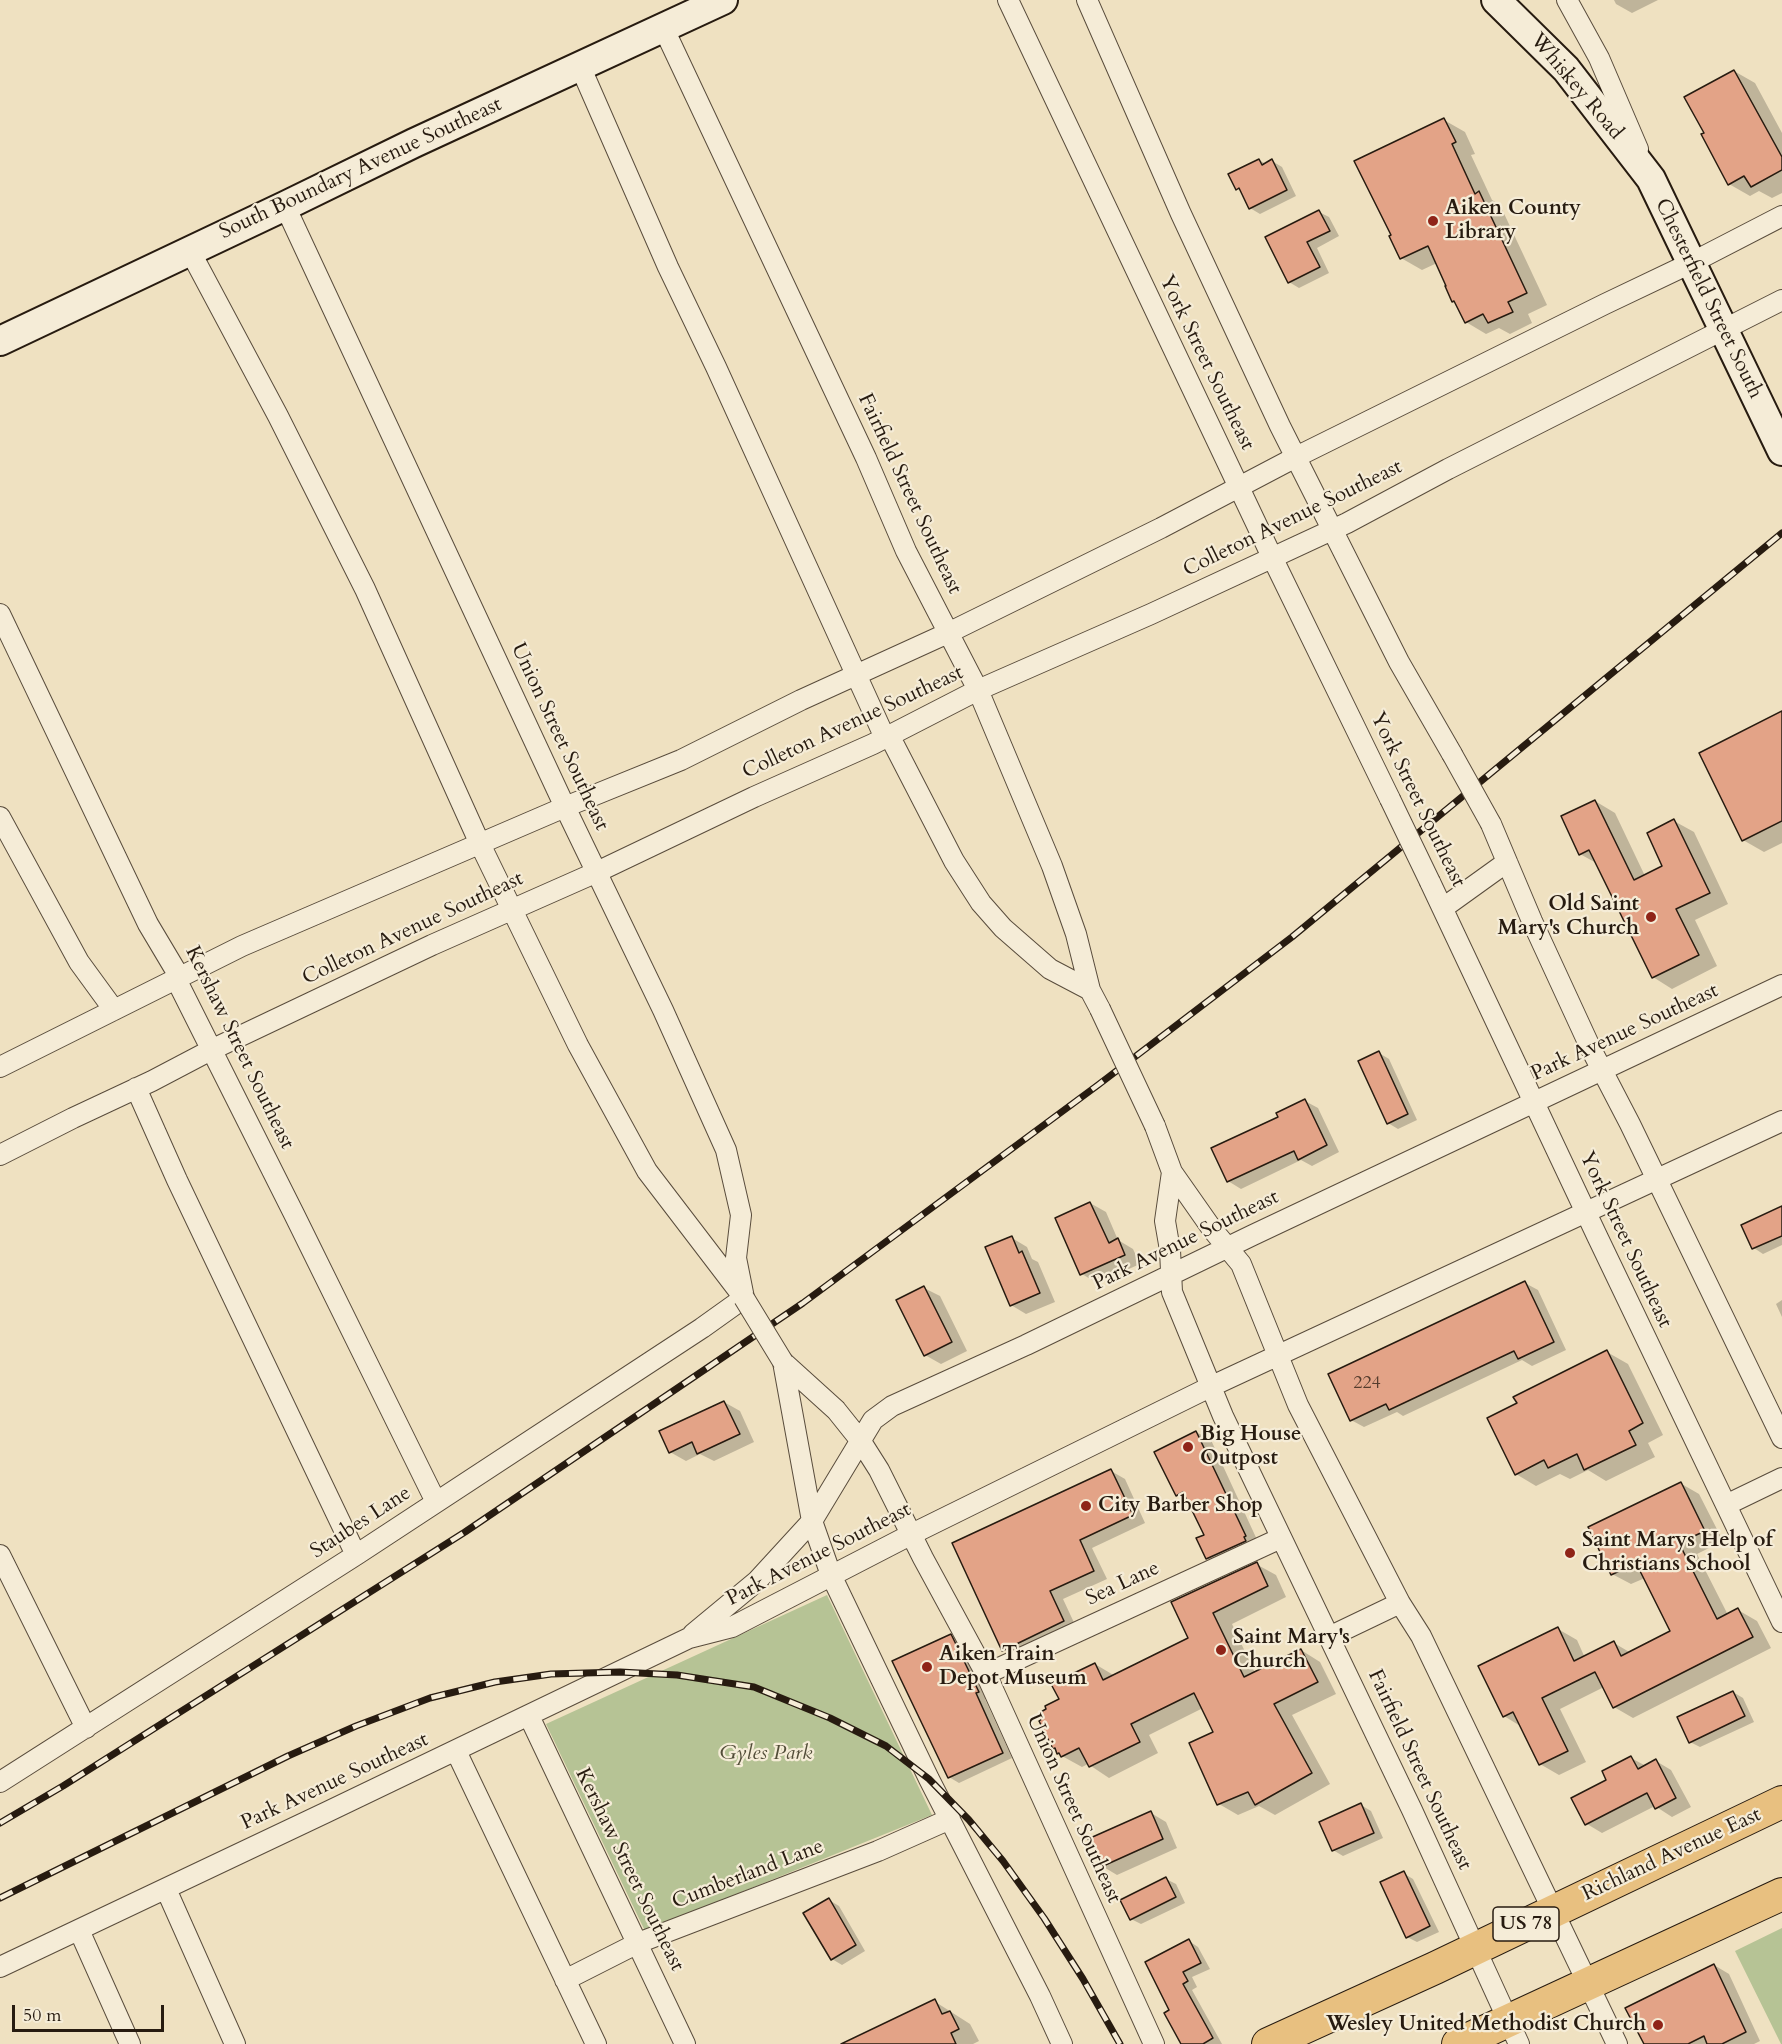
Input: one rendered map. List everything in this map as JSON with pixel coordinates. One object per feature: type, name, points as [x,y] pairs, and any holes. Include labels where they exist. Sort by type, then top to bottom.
[{"type":"main road","name":"Richland Avenue East","points":[[1268,2044],[1782,1802]]},
{"type":"main road","points":[[1458,2044],[1513,2032],[1587,1985],[1782,1894]]},
{"type":"street","name":"South Boundary Avenue Southeast","points":[[0,341],[414,143],[723,0]]},
{"type":"street","name":"York Street Southeast","points":[[1008,0],[1782,1622]]},
{"type":"street","name":"York Street Southeast","points":[[1087,0],[1181,214],[1296,457],[1399,662],[1491,824],[1532,921],[1602,1069],[1782,1438]]},
{"type":"street","name":"Whiskey Road","points":[[1496,0],[1566,69],[1651,179]]},
{"type":"street","points":[[1568,0],[1599,58],[1651,179]]},
{"type":"street","name":"Fairfield Street Southeast","points":[[663,27],[866,458],[906,551],[978,690],[1052,866],[1076,934],[1090,990],[1155,1126],[1172,1172],[1212,1229],[1241,1264],[1298,1405],[1400,1603],[1421,1636],[1617,2044]]},
{"type":"street","points":[[580,66],[668,267],[856,675],[954,861],[981,903],[1003,928],[1050,969],[1090,990]]},
{"type":"street","name":"Chesterfield Street South","points":[[1651,179],[1782,451]]},
{"type":"street","name":"Union Street Southeast","points":[[285,206],[663,1010],[726,1150],[741,1215],[736,1258],[744,1298]]},
{"type":"street","name":"Colleton Avenue Southeast","points":[[0,1067],[242,946],[681,760],[801,700],[948,633],[1782,216]]},
{"type":"street","name":"Union Street Southeast","points":[[190,251],[278,416],[365,589],[480,844],[578,1045],[646,1171],[744,1298],[783,1362],[836,1410],[860,1440],[879,1470],[986,1674],[1154,2044]]},
{"type":"street","name":"Colleton Avenue Southeast","points":[[0,1155],[211,1050],[432,945],[597,872],[754,796],[887,736],[978,690],[1151,614],[1333,529],[1782,300]]},
{"type":"street","name":"Kershaw Street Southeast","points":[[0,614],[148,924],[176,971],[176,979],[436,1502]]},
{"type":"street","points":[[0,817],[79,962],[114,1010]]},
{"type":"street","points":[[1443,908],[1507,862]]},
{"type":"street","name":"Park Avenue Southeast","points":[[688,1638],[757,1581],[812,1521],[873,1420],[892,1406],[1026,1345],[1782,985]]},
{"type":"street","points":[[136,1089],[356,1555]]},
{"type":"street","name":"Park Avenue Southeast","points":[[0,1967],[456,1751],[688,1638],[732,1627],[912,1534],[1212,1386],[1658,1180],[1782,1120]]},
{"type":"street","name":"Fairfield Street Southeast","points":[[1172,1172],[1165,1221],[1170,1250],[1172,1292],[1223,1416],[1476,1948],[1513,2032]]},
{"type":"street","name":"Staubes Lane","points":[[3,1773],[86,1728],[356,1555],[702,1328],[744,1298]]},
{"type":"street","name":"Union Street Southeast","points":[[783,1362],[812,1521],[831,1575],[887,1693],[1062,2044]]},
{"type":"street","points":[[1725,1505],[1782,1478]]},
{"type":"street","name":"Sea Lane","points":[[986,1674],[1281,1538]]},
{"type":"street","points":[[0,1555],[86,1728]]},
{"type":"street","points":[[1329,1637],[1400,1603]]},
{"type":"street","name":"Kershaw Street Southeast","points":[[529,1716],[685,2044]]},
{"type":"street","points":[[456,1751],[596,2044]]},
{"type":"street","name":"Cumberland Lane","points":[[565,1980],[638,1943],[878,1851],[950,1819]]},
{"type":"street","points":[[166,1889],[235,2044]]},
{"type":"street","points":[[79,1930],[130,2044]]},
{"type":"green space","name":"Gyles Park","points":[[827,1595],[932,1815],[645,1931],[546,1724]]},
{"type":"green space","points":[[1782,1928],[1782,2044],[1781,2044],[1735,1951]]},
{"type":"building","points":[[1734,70],[1782,157],[1782,170],[1751,187],[1744,176],[1728,185],[1684,97]]},
{"type":"building","name":"Aiken County Library","points":[[1444,118],[1456,142],[1452,144],[1475,194],[1479,191],[1527,293],[1508,302],[1513,312],[1488,323],[1483,314],[1465,323],[1454,301],[1452,302],[1428,246],[1400,259],[1389,236],[1391,235],[1354,161]]},
{"type":"building","points":[[1259,159],[1262,165],[1272,159],[1287,190],[1249,209],[1239,188],[1236,190],[1228,174]]},
{"type":"building","points":[[1319,210],[1330,231],[1307,242],[1320,267],[1288,283],[1265,237]]},
{"type":"building","points":[[1782,711],[1782,821],[1742,841],[1699,753]]},
{"type":"building","name":"Old Saint Mary's Church","points":[[1595,800],[1634,880],[1662,866],[1647,833],[1674,819],[1710,893],[1676,909],[1699,955],[1652,978],[1589,850],[1579,855],[1561,816]]},
{"type":"building","points":[[1379,1051],[1408,1114],[1387,1124],[1358,1061]]},
{"type":"building","points":[[1305,1099],[1327,1145],[1298,1160],[1294,1151],[1227,1182],[1211,1148],[1278,1117],[1276,1113]]},
{"type":"building","points":[[1090,1202],[1109,1243],[1118,1238],[1125,1255],[1080,1275],[1055,1218]]},
{"type":"building","points":[[1782,1206],[1782,1236],[1752,1249],[1741,1225]]},
{"type":"building","points":[[1012,1236],[1019,1253],[1022,1251],[1040,1293],[1010,1306],[985,1247]]},
{"type":"building","points":[[1525,1281],[1554,1342],[1518,1359],[1514,1351],[1389,1410],[1386,1404],[1350,1421],[1328,1374]]},
{"type":"building","points":[[924,1286],[952,1342],[924,1356],[896,1300]]},
{"type":"building","points":[[1607,1350],[1643,1423],[1629,1431],[1636,1445],[1584,1470],[1577,1454],[1548,1468],[1544,1460],[1515,1475],[1487,1418],[1517,1403],[1513,1397]]},
{"type":"building","points":[[724,1401],[740,1434],[697,1454],[692,1442],[669,1453],[659,1431]]},
{"type":"building","points":[[1196,1431],[1246,1536],[1244,1537],[1246,1541],[1206,1559],[1196,1538],[1204,1535],[1183,1492],[1176,1496],[1154,1452]]},
{"type":"building","points":[[1111,1469],[1133,1515],[1080,1540],[1094,1571],[1050,1591],[1064,1621],[1002,1651],[952,1543]]},
{"type":"building","points":[[1681,1482],[1705,1531],[1679,1543],[1717,1619],[1738,1608],[1753,1637],[1613,1708],[1595,1672],[1542,1698],[1568,1751],[1539,1765],[1513,1712],[1503,1717],[1478,1666],[1558,1627],[1574,1661],[1614,1641],[1621,1656],[1670,1631],[1636,1563],[1611,1575],[1588,1527]]},
{"type":"building","points":[[1257,1562],[1268,1586],[1213,1613],[1244,1677],[1301,1649],[1318,1682],[1274,1704],[1312,1773],[1255,1805],[1248,1792],[1217,1805],[1189,1743],[1213,1732],[1194,1693],[1131,1724],[1140,1742],[1089,1767],[1079,1748],[1061,1757],[1059,1753],[1057,1754],[1039,1721],[1042,1719],[1039,1713],[1046,1709],[1045,1706],[1059,1699],[1051,1684],[1095,1663],[1103,1680],[1188,1638],[1171,1602]]},
{"type":"building","points":[[951,1634],[979,1692],[976,1693],[1003,1753],[948,1778],[892,1661]]},
{"type":"building","points":[[1733,1691],[1745,1716],[1689,1743],[1677,1717]]},
{"type":"building","points":[[1631,1756],[1638,1769],[1656,1759],[1676,1798],[1655,1809],[1647,1793],[1585,1825],[1571,1798],[1606,1780],[1602,1771]]},
{"type":"building","points":[[1361,1803],[1374,1833],[1332,1851],[1319,1822]]},
{"type":"building","points":[[1151,1811],[1163,1839],[1101,1867],[1088,1839]]},
{"type":"building","points":[[1404,1871],[1430,1926],[1406,1938],[1380,1882]]},
{"type":"building","points":[[1166,1877],[1176,1897],[1130,1920],[1120,1900]]},
{"type":"building","points":[[829,1898],[856,1945],[831,1960],[803,1913]]},
{"type":"building","points":[[1189,1939],[1201,1963],[1183,1972],[1188,1981],[1183,1984],[1213,2038],[1203,2044],[1181,2044],[1164,2013],[1169,2010],[1145,1962]]},
{"type":"building","points":[[1714,1964],[1746,2032],[1722,2044],[1707,2044],[1704,2036],[1688,2044],[1644,2044],[1625,2008]]},
{"type":"building","points":[[935,1999],[942,2014],[950,2011],[959,2029],[951,2033],[956,2044],[841,2044]]},
{"type":"railway","points":[[0,1823],[63,1786],[465,1532],[803,1303],[1098,1085],[1292,937],[1782,533]]},
{"type":"railway","points":[[0,1898],[288,1756],[356,1726],[430,1698],[495,1682],[551,1674],[620,1672],[677,1675],[754,1687],[830,1718],[886,1746],[929,1779],[969,1820],[1003,1861],[1044,1918],[1083,1979],[1120,2044]]},
{"type":"place","name":"Aiken County Library","points":[[1433,221]]},
{"type":"place","name":"Old Saint Mary's Church","points":[[1651,917]]},
{"type":"place","name":"Big House Outpost","points":[[1188,1447]]},
{"type":"place","name":"City Barber Shop","points":[[1086,1506]]},
{"type":"place","name":"Saint Marys Help of Christians School","points":[[1570,1553]]},
{"type":"place","name":"Saint Mary's Church","points":[[1221,1650]]},
{"type":"place","name":"Aiken Train Depot Museum","points":[[927,1667]]},
{"type":"place","name":"Wesley United Methodist Church","points":[[1658,2025]]}]
